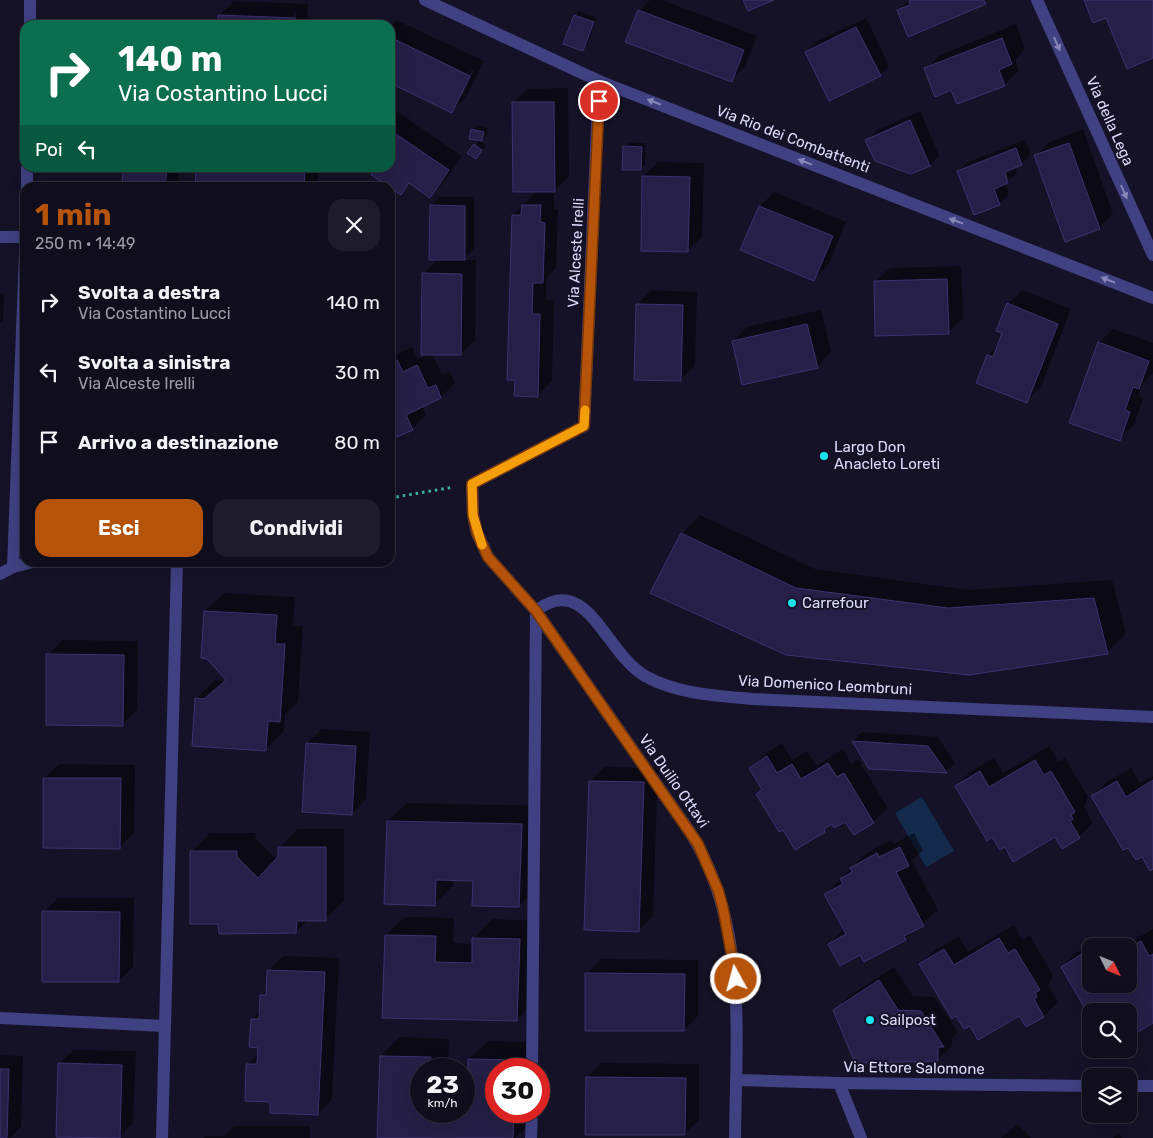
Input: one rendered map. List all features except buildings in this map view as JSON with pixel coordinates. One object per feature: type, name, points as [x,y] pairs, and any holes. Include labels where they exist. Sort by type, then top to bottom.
[{"type":"street","points":[[30,0],[30,20]]},
{"type":"street","name":"Via Rio dei Combattenti","points":[[425,0],[600,81],[1153,298]]},
{"type":"street","name":"Via della Lega","points":[[1037,0],[1153,255]]},
{"type":"street","name":"Via Alceste Irelli","points":[[472,484],[584,426],[600,81]]},
{"type":"street","points":[[0,237],[20,236]]},
{"type":"street","points":[[13,567],[20,383]]},
{"type":"street","name":"Via Duilio Ottavi","points":[[472,484],[473,515],[482,545],[503,577],[536,611],[690,832],[704,856],[718,890],[732,948],[736,998],[735,1138]]},
{"type":"street","points":[[0,574],[20,565]]},
{"type":"street","points":[[162,1138],[176,567]]},
{"type":"street","name":"Via Domenico Leombruni","points":[[536,611],[550,602],[559,600],[576,603],[584,608],[617,652],[634,668],[668,686],[698,692],[753,699],[1153,717]]},
{"type":"street","points":[[532,1058],[536,611]]},
{"type":"street","points":[[0,1018],[165,1026]]},
{"type":"street","name":"Via Ettore Salomone","points":[[736,1080],[839,1084],[1082,1086]]},
{"type":"street","points":[[839,1084],[861,1138]]},
{"type":"street","points":[[1137,1086],[1153,1086]]},
{"type":"street","points":[[531,1138],[532,1123]]},
{"type":"path","points":[[395,497],[472,484]]},
{"type":"water","points":[[922,797],[954,851],[926,867],[895,813]]},
{"type":"slow traffic","points":[[482,545],[473,515],[472,484],[584,426],[585,410]]},
{"type":"place","name":"Largo Don Anacleto Loreti","points":[[824,456]]},
{"type":"place","name":"Carrefour","points":[[792,603]]},
{"type":"place","name":"Sailpost","points":[[870,1020]]},
{"type":"route","points":[[599,101],[584,426],[472,484],[473,515],[477,533],[488,557],[503,577],[536,611],[698,844],[718,890],[728,928],[736,979]]}]
